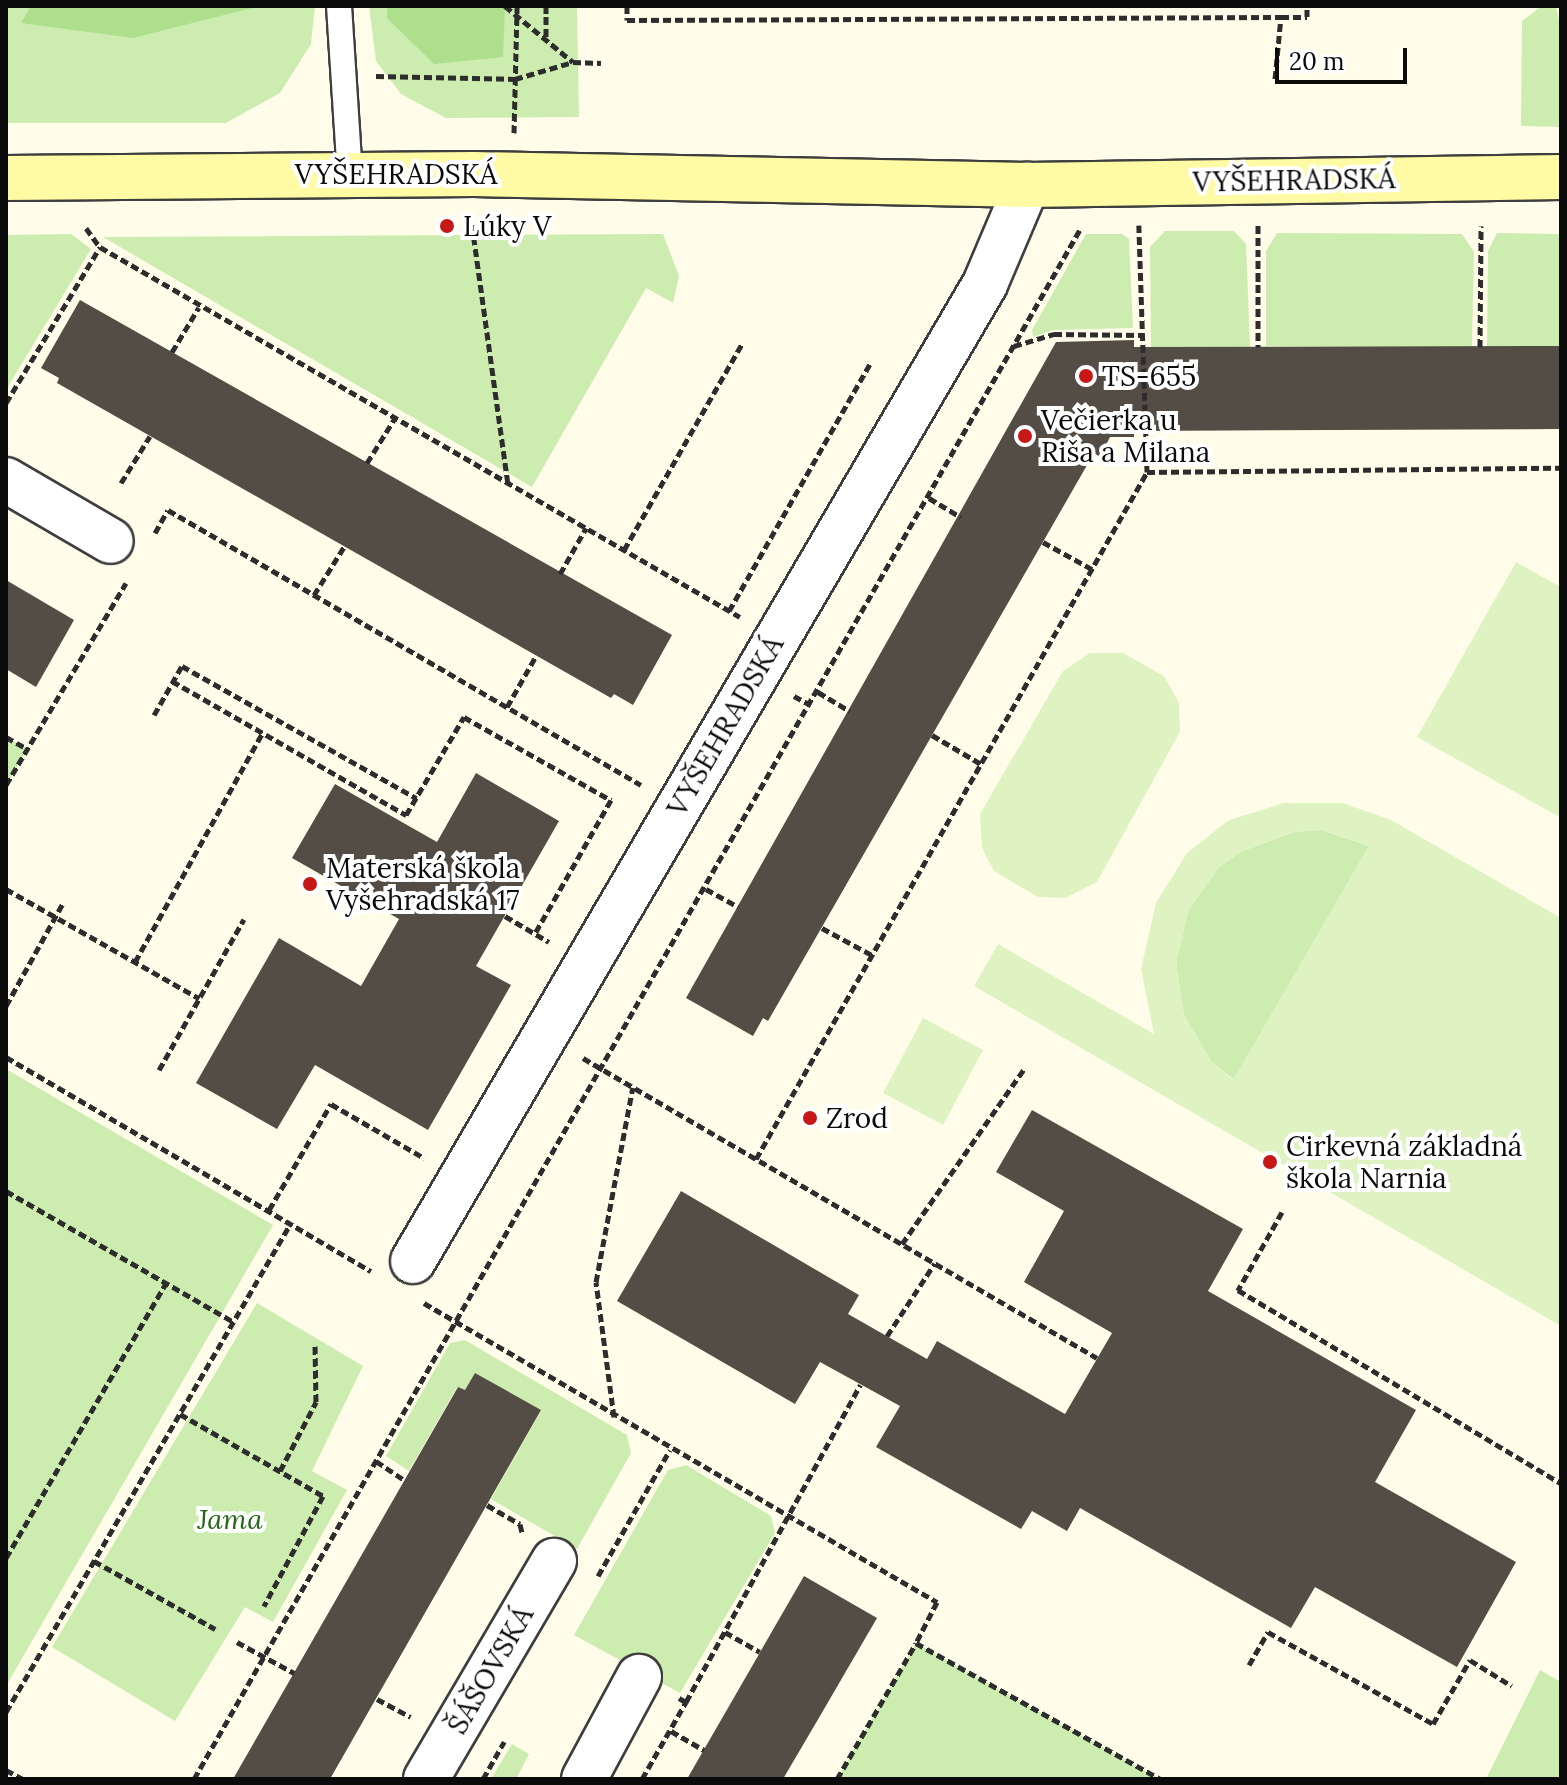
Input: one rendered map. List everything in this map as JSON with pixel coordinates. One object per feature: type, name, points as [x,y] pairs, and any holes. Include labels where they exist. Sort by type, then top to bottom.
[{"type":"street","name":"VYŠEHRADSKÁ","points":[[6,178],[350,174],[1027,185],[1561,177]]},
{"type":"street","name":"VYŠEHRADSKÁ","points":[[400,1277],[460,1180],[985,284],[1027,185]]},
{"type":"street","points":[[6,480],[121,558]]},
{"type":"street","name":"ŠÁŠOVSKÁ","points":[[426,1779],[539,1552]]},
{"type":"street","points":[[584,1779],[639,1677]]},
{"type":"lane","points":[[339,6],[350,174]]},
{"type":"path","points":[[505,6],[517,9],[573,62]]},
{"type":"path","points":[[546,6],[546,38]]},
{"type":"path","points":[[627,6],[627,20],[1307,17],[1307,6]]},
{"type":"path","points":[[514,133],[517,9]]},
{"type":"path","points":[[1275,79],[1281,17]]},
{"type":"path","points":[[343,75],[515,79],[573,62],[601,63]]},
{"type":"path","points":[[756,1159],[1147,472],[1139,224]]},
{"type":"path","points":[[1258,224],[1258,347]]},
{"type":"path","points":[[472,225],[508,484]]},
{"type":"path","points":[[194,1779],[603,1070],[1083,225]]},
{"type":"path","points":[[1480,347],[1481,226]]},
{"type":"path","points":[[86,228],[100,247],[199,307],[759,628],[756,674],[811,705]]},
{"type":"path","points":[[6,403],[100,247]]},
{"type":"path","points":[[172,352],[199,307]]},
{"type":"path","points":[[1014,346],[1054,334],[1143,335]]},
{"type":"path","points":[[624,550],[742,344]]},
{"type":"path","points":[[729,611],[871,362]]},
{"type":"path","points":[[367,463],[395,418]]},
{"type":"path","points":[[121,483],[150,436]]},
{"type":"path","points":[[1147,472],[1561,468]]},
{"type":"path","points":[[929,498],[961,517]]},
{"type":"path","points":[[153,536],[168,510],[678,807]]},
{"type":"path","points":[[560,574],[586,528]]},
{"type":"path","points":[[1043,542],[1092,569]]},
{"type":"path","points":[[314,595],[344,547]]},
{"type":"path","points":[[6,785],[28,749],[121,558]]},
{"type":"path","points":[[507,707],[536,656]]},
{"type":"path","points":[[154,715],[182,666],[416,798]]},
{"type":"path","points":[[172,681],[406,815],[464,717],[611,800],[535,933]]},
{"type":"path","points":[[818,692],[850,711]]},
{"type":"path","points":[[135,962],[263,732]]},
{"type":"path","points":[[932,735],[981,764]]},
{"type":"path","points":[[6,737],[28,749]]},
{"type":"path","points":[[6,889],[199,998]]},
{"type":"path","points":[[706,889],[738,907]]},
{"type":"path","points":[[6,1006],[63,903]]},
{"type":"path","points":[[159,1070],[244,919]]},
{"type":"path","points":[[822,928],[872,955]]},
{"type":"path","points":[[545,1035],[1097,1358]]},
{"type":"path","points":[[6,1057],[291,1223],[400,1277],[456,1322],[614,1418],[937,1602],[837,1779]]},
{"type":"path","points":[[902,1244],[1025,1068]]},
{"type":"path","points":[[614,1418],[596,1282],[633,1087]]},
{"type":"path","points":[[269,1210],[331,1104],[460,1180]]},
{"type":"path","points":[[6,1191],[234,1322]]},
{"type":"path","points":[[1282,1212],[1238,1290],[1561,1483]]},
{"type":"path","points":[[6,1712],[291,1223]]},
{"type":"path","points":[[887,1336],[935,1263]]},
{"type":"path","points":[[6,1558],[166,1283]]},
{"type":"path","points":[[280,1471],[316,1402],[315,1346]]},
{"type":"path","points":[[642,1779],[860,1385]]},
{"type":"path","points":[[180,1414],[323,1496],[264,1606]]},
{"type":"path","points":[[376,1461],[404,1480]]},
{"type":"path","points":[[487,1505],[520,1524],[539,1552]]},
{"type":"path","points":[[94,1561],[215,1629]]},
{"type":"path","points":[[725,1632],[760,1652]]},
{"type":"path","points":[[1249,1665],[1268,1632],[1433,1724],[1470,1660],[1512,1686]]},
{"type":"path","points":[[237,1642],[294,1673]]},
{"type":"path","points":[[916,1643],[1160,1779]]},
{"type":"path","points":[[639,1677],[686,1702]]},
{"type":"path","points":[[377,1699],[421,1723]]},
{"type":"path","points":[[671,1731],[704,1750]]},
{"type":"path","points":[[6,1770],[23,1779]]},
{"type":"green space","points":[[6,6],[315,6],[311,44],[280,93],[226,123],[6,123]]},
{"type":"green space","points":[[31,6],[260,6],[133,38],[21,23]]},
{"type":"green space","points":[[369,6],[577,6],[579,117],[446,118],[401,94],[376,61]]},
{"type":"green space","points":[[387,6],[505,6],[503,57],[434,64],[387,18]]},
{"type":"green space","points":[[1542,6],[1556,6],[1561,29],[1561,127],[1521,126],[1522,21]]},
{"type":"green space","points":[[1165,231],[1234,231],[1246,244],[1250,347],[1151,347],[1150,247]]},
{"type":"green space","points":[[1277,233],[1462,234],[1474,252],[1472,347],[1266,346],[1266,251]]},
{"type":"green space","points":[[1497,233],[1561,234],[1561,346],[1487,347],[1488,251]]},
{"type":"green space","points":[[71,234],[91,249],[6,390],[6,235]]},
{"type":"green space","points":[[663,234],[679,276],[673,303],[646,288],[532,487],[103,237]]},
{"type":"green space","points":[[1086,234],[1122,234],[1129,239],[1133,328],[1053,330],[1033,337],[1032,330]]},
{"type":"green space","points":[[1516,562],[1561,587],[1561,818],[1417,737]]},
{"type":"green space","points":[[1090,653],[1123,653],[1164,676],[1179,703],[1180,732],[1097,882],[1065,898],[1038,897],[994,871],[982,848],[980,814],[1063,671]]},
{"type":"green space","points":[[6,737],[28,749],[6,785]]},
{"type":"green space","points":[[1284,803],[1343,803],[1391,820],[1561,918],[1561,1326],[974,986],[998,944],[1154,1034],[1141,969],[1156,903],[1187,853],[1229,820]],"holes":[[[1321,830],[1369,846],[1233,1080],[1211,1061],[1184,1015],[1176,963],[1188,911],[1218,868],[1240,852],[1294,832]]]},
{"type":"green space","points":[[1321,830],[1369,846],[1234,1080],[1211,1061],[1184,1015],[1176,963],[1188,911],[1218,868],[1240,852],[1294,832]]},
{"type":"green space","points":[[923,1018],[983,1050],[943,1125],[883,1093]]},
{"type":"green space","points":[[6,1069],[273,1225],[6,1686]]},
{"type":"green space","name":"Jama","points":[[257,1303],[363,1366],[312,1471],[347,1490],[273,1622],[245,1607],[175,1721],[52,1647]]},
{"type":"green space","points":[[465,1340],[627,1435],[631,1453],[577,1549],[491,1499],[541,1411],[475,1373],[465,1390],[457,1387],[409,1471],[386,1456],[450,1343]]},
{"type":"green space","points":[[686,1465],[771,1516],[775,1533],[680,1693],[574,1635],[668,1470]]},
{"type":"green space","points":[[916,1643],[1160,1779],[837,1779]]},
{"type":"green space","points":[[1540,1670],[1561,1682],[1561,1779],[1486,1779]]},
{"type":"green space","points":[[512,1744],[529,1754],[516,1779],[491,1779]]},
{"type":"building","points":[[80,300],[672,635],[633,705],[614,694],[611,698],[57,383],[59,378],[41,368]]},
{"type":"building","points":[[1134,340],[1134,347],[1561,346],[1561,429],[1134,431],[1134,437],[1110,437],[1100,457],[1094,453],[768,1021],[763,1018],[753,1036],[686,998],[1056,342]]},
{"type":"building","points":[[6,580],[74,620],[36,687],[6,669]]},
{"type":"building","points":[[476,773],[559,821],[476,966],[511,985],[428,1130],[315,1065],[277,1129],[196,1083],[279,938],[361,986],[399,919],[292,858],[335,784],[437,842]]},
{"type":"building","points":[[1032,1110],[1243,1229],[1208,1291],[1416,1410],[1375,1482],[1516,1562],[1457,1667],[1315,1587],[1291,1628],[1080,1508],[1067,1531],[1032,1511],[1021,1529],[876,1447],[900,1406],[820,1362],[795,1404],[617,1301],[681,1191],[859,1295],[848,1314],[927,1359],[937,1341],[1065,1414],[1112,1333],[1024,1282],[1064,1211],[996,1172]]},
{"type":"building","points":[[475,1373],[541,1410],[330,1779],[233,1779],[458,1387],[465,1390]]},
{"type":"building","points":[[804,1576],[877,1618],[783,1779],[687,1779]]},
{"type":"place","name":"Lúky V","points":[[447,226]]},
{"type":"place","name":"TS-655","points":[[1086,376]]},
{"type":"place","name":"Večierka u Riša a Milana","points":[[1025,436]]},
{"type":"place","name":"Materská škola Vyšehradská 17","points":[[310,884]]},
{"type":"place","name":"Zrod","points":[[810,1118]]},
{"type":"place","name":"Cirkevná základná škola Narnia","points":[[1270,1162]]}]
